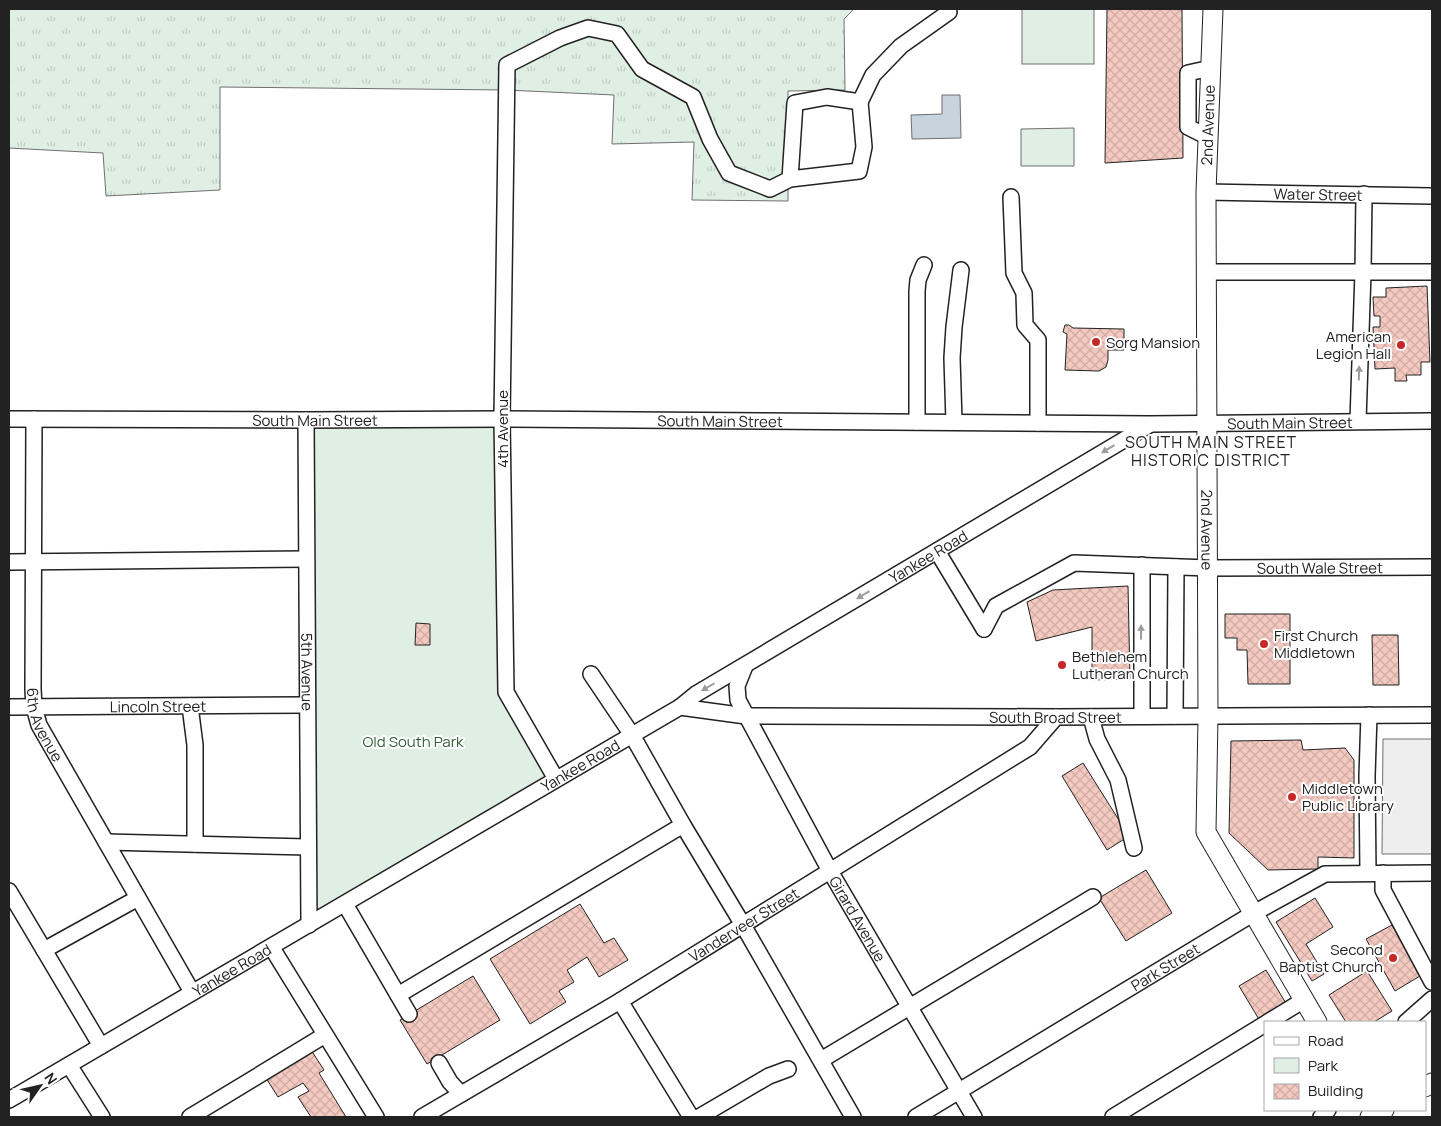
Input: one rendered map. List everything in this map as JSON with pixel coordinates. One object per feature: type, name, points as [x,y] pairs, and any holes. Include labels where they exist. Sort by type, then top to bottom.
[{"type":"main road","name":"2nd Avenue","points":[[1213,9],[1206,192],[1208,568],[1206,832],[1316,1021]]},
{"type":"main road","points":[[1371,1117],[1382,1111]]},
{"type":"street","points":[[860,102],[827,97],[795,103],[790,179],[859,171],[864,147],[860,102],[873,75],[901,46],[948,12]]},
{"type":"street","name":"4th Avenue","points":[[556,779],[506,692],[502,418],[507,65],[560,38],[588,28],[617,34],[642,69],[693,97],[710,140],[729,173],[770,189],[790,179]]},
{"type":"street","name":"Water Street","points":[[1206,192],[1432,196]]},
{"type":"street","points":[[1358,421],[1364,194]]},
{"type":"street","points":[[1011,197],[1014,273],[1024,293],[1025,326],[1038,340],[1038,423]]},
{"type":"street","points":[[917,422],[917,291],[918,280],[924,265]]},
{"type":"street","points":[[954,422],[952,358],[962,270]]},
{"type":"street","points":[[1206,272],[1432,272]]},
{"type":"street","name":"South Main Street","points":[[9,419],[306,420],[502,418],[1150,424],[1432,421]]},
{"type":"street","name":"6th Avenue","points":[[34,419],[34,707],[39,725],[192,992]]},
{"type":"street","name":"5th Avenue","points":[[306,420],[309,925]]},
{"type":"street","name":"Yankee Road","points":[[9,1100],[192,992],[272,948],[680,707],[696,694],[1150,424]]},
{"type":"street","name":"South Wale Street","points":[[937,551],[984,628],[996,606],[1074,562],[1208,568],[1432,567]]},
{"type":"street","points":[[9,562],[306,559]]},
{"type":"street","points":[[1142,565],[1142,716]]},
{"type":"street","points":[[1175,716],[1176,567]]},
{"type":"street","name":"Girard Avenue","points":[[745,666],[736,686],[738,700],[746,716],[830,871],[974,1117]]},
{"type":"street","points":[[591,674],[632,735],[853,1117]]},
{"type":"street","name":"Lincoln Street","points":[[9,706],[307,705]]},
{"type":"street","points":[[190,706],[195,745],[195,844]]},
{"type":"street","name":"South Broad Street","points":[[680,707],[746,716],[1091,717],[1432,715]]},
{"type":"street","points":[[1369,715],[1367,776],[1375,873],[1432,982]]},
{"type":"street","name":"Vanderveer Street","points":[[422,1117],[620,1001],[1030,747],[1056,717]]},
{"type":"street","points":[[1091,717],[1097,739],[1118,780],[1134,848]]},
{"type":"street","points":[[398,994],[683,825]]},
{"type":"street","points":[[106,842],[308,847]]},
{"type":"street","name":"Park Street","points":[[916,1117],[1254,913],[1325,874],[1432,873]]},
{"type":"street","points":[[9,891],[101,1046]]},
{"type":"street","points":[[820,1060],[1093,897]]},
{"type":"street","points":[[44,950],[138,898]]},
{"type":"street","points":[[345,904],[409,1014]]},
{"type":"street","points":[[272,948],[376,1117]]},
{"type":"street","points":[[1407,1021],[1432,999]]},
{"type":"street","points":[[1270,1021],[1304,1000]]},
{"type":"street","points":[[620,1001],[691,1117]]},
{"type":"street","points":[[1113,1117],[1264,1025]]},
{"type":"street","points":[[190,1117],[325,1035]]},
{"type":"street","points":[[438,1063],[450,1082],[461,1094]]},
{"type":"street","points":[[69,1065],[102,1117]]},
{"type":"street","points":[[699,1117],[769,1076],[788,1069]]},
{"type":"green space","points":[[9,9],[854,9],[844,19],[845,90],[788,91],[788,201],[692,200],[694,142],[612,144],[614,95],[506,90],[220,87],[220,190],[106,196],[103,153],[9,148]]},
{"type":"green space","points":[[1022,9],[1094,9],[1094,64],[1022,64]]},
{"type":"green space","points":[[1074,128],[1074,166],[1021,166],[1021,129]]},
{"type":"green space","name":"Old South Park","points":[[502,419],[506,692],[556,779],[309,925],[306,420]]},
{"type":"shaded area","points":[[942,95],[960,95],[961,138],[912,139],[911,115],[942,114]]},
{"type":"shaded area","points":[[1383,739],[1432,739],[1432,854],[1382,854]]},
{"type":"building","points":[[1107,9],[1182,9],[1183,158],[1105,163]]},
{"type":"building","name":"American Legion Hall","points":[[1427,286],[1430,362],[1421,362],[1421,375],[1406,375],[1407,381],[1395,381],[1395,368],[1375,369],[1373,327],[1380,327],[1380,316],[1374,316],[1373,297],[1386,297],[1386,288]]},
{"type":"building","name":"Sorg Mansion","points":[[1065,325],[1073,328],[1124,329],[1124,350],[1108,350],[1106,367],[1099,371],[1065,370],[1067,334],[1063,332]]},
{"type":"building","points":[[1128,586],[1130,679],[1092,680],[1092,627],[1036,641],[1027,602],[1053,590]]},
{"type":"building","name":"First Church Middletown","points":[[1225,614],[1290,614],[1290,684],[1248,684],[1247,650],[1237,650],[1237,638],[1225,638]]},
{"type":"building","points":[[416,623],[430,624],[430,645],[415,645]]},
{"type":"building","points":[[1372,635],[1398,635],[1399,685],[1373,685]]},
{"type":"building","name":"Middletown Public Library","points":[[1301,740],[1303,750],[1345,748],[1354,760],[1354,858],[1318,857],[1318,869],[1268,870],[1229,833],[1231,741]]},
{"type":"building","points":[[1083,763],[1129,836],[1107,850],[1062,776]]},
{"type":"building","points":[[1146,870],[1172,913],[1126,941],[1099,898]]},
{"type":"building","points":[[1315,898],[1333,927],[1306,944],[1324,974],[1312,981],[1276,922]]},
{"type":"building","points":[[580,904],[604,943],[614,938],[628,960],[599,977],[587,957],[567,970],[574,982],[559,991],[566,1002],[530,1024],[490,959]]},
{"type":"building","name":"Second Baptist Church","points":[[1392,925],[1420,976],[1395,991],[1366,939]]},
{"type":"building","points":[[1266,970],[1287,1005],[1260,1021],[1239,986]]},
{"type":"building","points":[[1367,971],[1392,1011],[1376,1021],[1345,1021],[1329,995]]},
{"type":"building","points":[[473,976],[500,1020],[427,1064],[400,1020]]},
{"type":"building","points":[[311,1050],[324,1070],[319,1073],[346,1117],[311,1117],[298,1097],[309,1091],[303,1083],[278,1097],[266,1078]]},
{"type":"place","name":"Sorg Mansion","points":[[1096,342]]},
{"type":"place","name":"American Legion Hall","points":[[1401,345]]},
{"type":"place","name":"First Church Middletown","points":[[1264,644]]},
{"type":"place","name":"Bethlehem Lutheran Church","points":[[1062,665]]},
{"type":"place","name":"Middletown Public Library","points":[[1292,797]]},
{"type":"place","name":"Second Baptist Church","points":[[1393,958]]},
{"type":"district","name":"SOUTH MAIN STREET HISTORIC DISTRICT","points":[[1211,451]]}]
